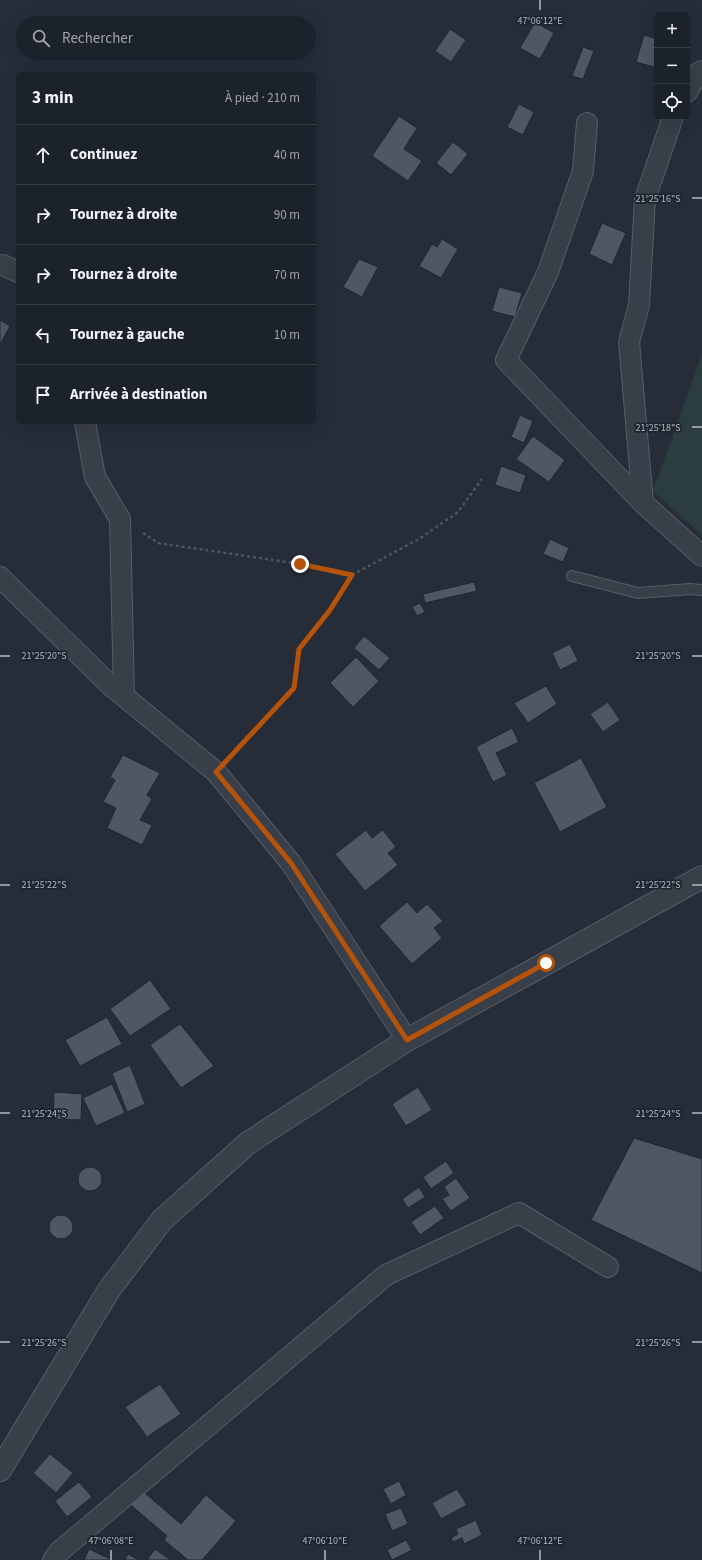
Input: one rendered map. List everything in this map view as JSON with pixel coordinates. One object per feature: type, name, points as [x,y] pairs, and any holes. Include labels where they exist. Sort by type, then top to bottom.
[{"type":"street","points":[[690,87],[698,73],[702,71]]},
{"type":"street","points":[[643,503],[629,342],[639,305],[645,199],[672,120]]},
{"type":"street","points":[[587,123],[583,171],[548,272],[506,360],[643,503],[702,556]]},
{"type":"street","points":[[85,424],[94,477],[120,519],[124,696]]},
{"type":"street","points":[[0,577],[109,684],[216,772],[291,863],[407,1040]]},
{"type":"street","points":[[0,1470],[109,1290],[162,1220],[248,1143],[407,1040],[702,877]]},
{"type":"street","points":[[53,1560],[59,1552],[386,1275],[519,1213],[608,1267]]},
{"type":"lane","points":[[572,576],[638,593],[690,589],[702,590]]},
{"type":"path","points":[[216,772],[294,688],[299,649],[330,610],[352,575],[419,539],[458,512],[482,479]]},
{"type":"path","points":[[120,519],[158,543],[300,564],[352,575]]},
{"type":"shaded area","points":[[702,354],[702,535],[653,491]]},
{"type":"building","points":[[535,22],[554,33],[540,59],[520,48]]},
{"type":"building","points":[[450,29],[466,40],[451,62],[435,51]]},
{"type":"building","points":[[644,35],[654,38],[654,67],[636,62]]},
{"type":"building","points":[[583,47],[594,51],[583,79],[572,76]]},
{"type":"building","points":[[519,104],[534,112],[523,135],[507,127]]},
{"type":"building","points":[[399,116],[417,128],[404,149],[422,161],[408,181],[372,156]]},
{"type":"building","points":[[453,142],[468,154],[451,175],[436,163]]},
{"type":"building","points":[[602,223],[626,233],[612,265],[589,254]]},
{"type":"building","points":[[442,239],[458,249],[441,278],[419,266],[432,244],[437,247]]},
{"type":"building","points":[[359,259],[378,267],[362,297],[343,287]]},
{"type":"building","points":[[499,287],[522,293],[515,317],[492,311]]},
{"type":"building","points":[[0,320],[10,326],[0,345]]},
{"type":"building","points":[[520,415],[533,421],[524,443],[511,437]]},
{"type":"building","points":[[533,436],[565,460],[549,482],[516,459]]},
{"type":"building","points":[[501,466],[526,475],[520,493],[495,485]]},
{"type":"building","points":[[550,539],[569,548],[563,562],[543,554]]},
{"type":"building","points":[[474,582],[477,591],[425,603],[423,594]]},
{"type":"building","points":[[420,603],[425,612],[417,616],[412,607]]},
{"type":"building","points":[[364,636],[390,658],[379,670],[354,648]]},
{"type":"building","points":[[570,644],[578,661],[560,670],[552,653]]},
{"type":"building","points":[[356,657],[379,681],[353,707],[330,683]]},
{"type":"building","points":[[546,686],[557,704],[528,723],[514,703]]},
{"type":"building","points":[[608,702],[620,720],[603,732],[590,714]]},
{"type":"building","points":[[512,728],[519,742],[496,753],[507,775],[493,782],[476,747]]},
{"type":"building","points":[[123,755],[160,773],[147,795],[152,799],[140,820],[152,825],[142,845],[107,828],[116,808],[103,802],[115,780],[110,777]]},
{"type":"building","points":[[581,758],[607,807],[560,832],[534,783]]},
{"type":"building","points":[[366,830],[372,838],[383,830],[396,847],[388,853],[398,865],[365,891],[335,854]]},
{"type":"building","points":[[407,902],[417,913],[427,904],[443,921],[434,928],[442,938],[412,964],[379,926]]},
{"type":"building","points":[[150,980],[171,1009],[130,1036],[110,1009]]},
{"type":"building","points":[[107,1017],[122,1044],[80,1066],[65,1040]]},
{"type":"building","points":[[180,1024],[214,1066],[181,1088],[150,1045]]},
{"type":"building","points":[[130,1065],[145,1104],[127,1112],[112,1073]]},
{"type":"building","points":[[112,1084],[125,1113],[96,1126],[83,1098]]},
{"type":"building","points":[[418,1087],[432,1110],[406,1126],[392,1104]]},
{"type":"building","points":[[54,1092],[82,1094],[81,1120],[53,1119]]},
{"type":"building","points":[[634,1138],[702,1159],[702,1273],[591,1220]]},
{"type":"building","points":[[446,1161],[454,1173],[431,1189],[423,1177]]},
{"type":"building","points":[[90,1167],[99,1170],[102,1179],[99,1188],[90,1191],[81,1188],[78,1179],[81,1170]]},
{"type":"building","points":[[456,1178],[470,1198],[451,1211],[442,1199],[449,1195],[444,1187]]},
{"type":"building","points":[[419,1187],[425,1197],[408,1208],[402,1199]]},
{"type":"building","points":[[435,1206],[444,1218],[420,1235],[411,1222]]},
{"type":"building","points":[[61,1215],[70,1218],[73,1227],[70,1236],[61,1239],[52,1236],[49,1227],[52,1218]]},
{"type":"building","points":[[160,1384],[181,1414],[147,1437],[125,1407]]},
{"type":"building","points":[[50,1454],[73,1473],[56,1493],[33,1473]]},
{"type":"building","points":[[399,1481],[406,1495],[391,1504],[383,1489]]},
{"type":"building","points":[[79,1482],[92,1497],[67,1517],[55,1501]]},
{"type":"building","points":[[138,1487],[181,1524],[206,1495],[236,1521],[202,1560],[188,1560],[164,1540],[167,1536],[126,1501]]},
{"type":"building","points":[[457,1489],[467,1505],[441,1519],[432,1503]]},
{"type":"building","points":[[401,1508],[408,1524],[392,1531],[385,1514]]},
{"type":"building","points":[[476,1520],[482,1535],[464,1544],[462,1538],[453,1542],[451,1538],[458,1534],[456,1529]]},
{"type":"building","points":[[406,1540],[412,1550],[392,1560],[387,1550]]},
{"type":"building","points":[[89,1549],[112,1560],[84,1560]]},
{"type":"building","points":[[155,1549],[171,1560],[147,1560]]},
{"type":"building","points":[[128,1554],[139,1560],[125,1560]]},
{"type":"route","points":[[300,564],[352,575],[330,610],[299,649],[294,688],[216,772],[291,863],[407,1040],[546,963]]}]
